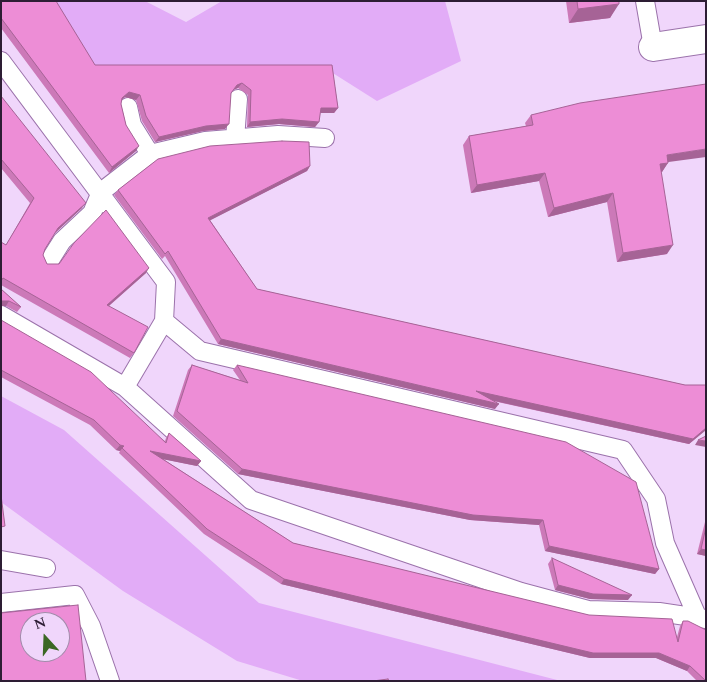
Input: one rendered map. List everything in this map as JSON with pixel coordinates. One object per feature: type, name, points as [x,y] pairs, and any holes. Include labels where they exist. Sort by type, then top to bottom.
[{"type":"street","points":[[653,47],[706,39]]},
{"type":"lane","points":[[645,1],[653,47]]},
{"type":"lane","points":[[1,61],[101,192],[166,282],[164,321],[125,387]]},
{"type":"lane","points":[[234,138],[238,99]]},
{"type":"lane","points":[[128,107],[132,125],[150,154]]},
{"type":"lane","points":[[50,260],[62,241],[92,213],[101,192],[150,154],[205,141],[234,138],[278,135],[325,138]]},
{"type":"lane","points":[[1,315],[125,387],[251,500],[521,592],[588,610],[659,612],[701,617]]},
{"type":"lane","points":[[164,321],[200,351],[623,450],[656,499],[665,543],[701,617]]},
{"type":"lane","points":[[1,560],[46,568]]},
{"type":"lane","points":[[1,603],[75,595],[91,626],[110,681]]},
{"type":"shaded area","points":[[49,1],[145,1],[186,22],[222,1],[445,1],[461,61],[377,101],[328,70],[91,70]]},
{"type":"shaded area","points":[[1,396],[64,430],[259,603],[561,681],[303,681],[237,661],[123,591],[1,502]]},
{"type":"building","points":[[1,1],[56,1],[95,65],[332,65],[338,108],[321,108],[319,122],[282,119],[250,122],[251,90],[242,83],[237,85],[231,93],[229,124],[206,126],[159,137],[146,116],[140,95],[129,92],[122,98],[121,104],[126,125],[139,146],[112,167],[1,18]]},
{"type":"building","points":[[577,1],[619,1],[619,4],[578,9]]},
{"type":"building","points":[[706,84],[706,149],[667,155],[668,163],[660,164],[673,245],[623,253],[613,193],[554,208],[545,173],[477,185],[469,136],[533,125],[531,115],[580,103]]},
{"type":"building","points":[[1,96],[86,203],[58,228],[43,255],[47,264],[59,264],[74,243],[106,210],[149,268],[107,305],[148,327],[134,353],[3,278],[1,281],[1,242],[6,245],[34,198],[1,159]]},
{"type":"building","points":[[282,141],[309,142],[310,166],[208,218],[257,289],[685,385],[706,385],[706,428],[693,439],[476,391],[499,404],[221,339],[168,251],[165,254],[118,190],[158,159],[210,146]]},
{"type":"building","points":[[1,289],[21,307],[9,301],[1,301]]},
{"type":"building","points":[[1,320],[91,372],[166,443],[169,433],[201,461],[150,451],[293,543],[589,615],[672,619],[678,642],[683,621],[688,621],[706,630],[706,681],[690,666],[659,653],[593,653],[284,579],[207,529],[122,448],[124,446],[120,445],[94,420],[1,370]]},
{"type":"building","points":[[192,365],[248,383],[237,365],[566,442],[636,482],[659,569],[549,546],[543,520],[473,515],[242,469],[177,411]]},
{"type":"building","points":[[706,436],[706,441],[698,440]]},
{"type":"building","points":[[1,495],[5,526],[1,527]]},
{"type":"building","points":[[706,527],[706,550],[701,549]]},
{"type":"building","points":[[552,558],[632,595],[593,594],[558,585]]},
{"type":"building","points":[[78,605],[86,681],[1,681],[1,613]]},
{"type":"building","points":[[388,679],[389,681],[373,681]]}]
